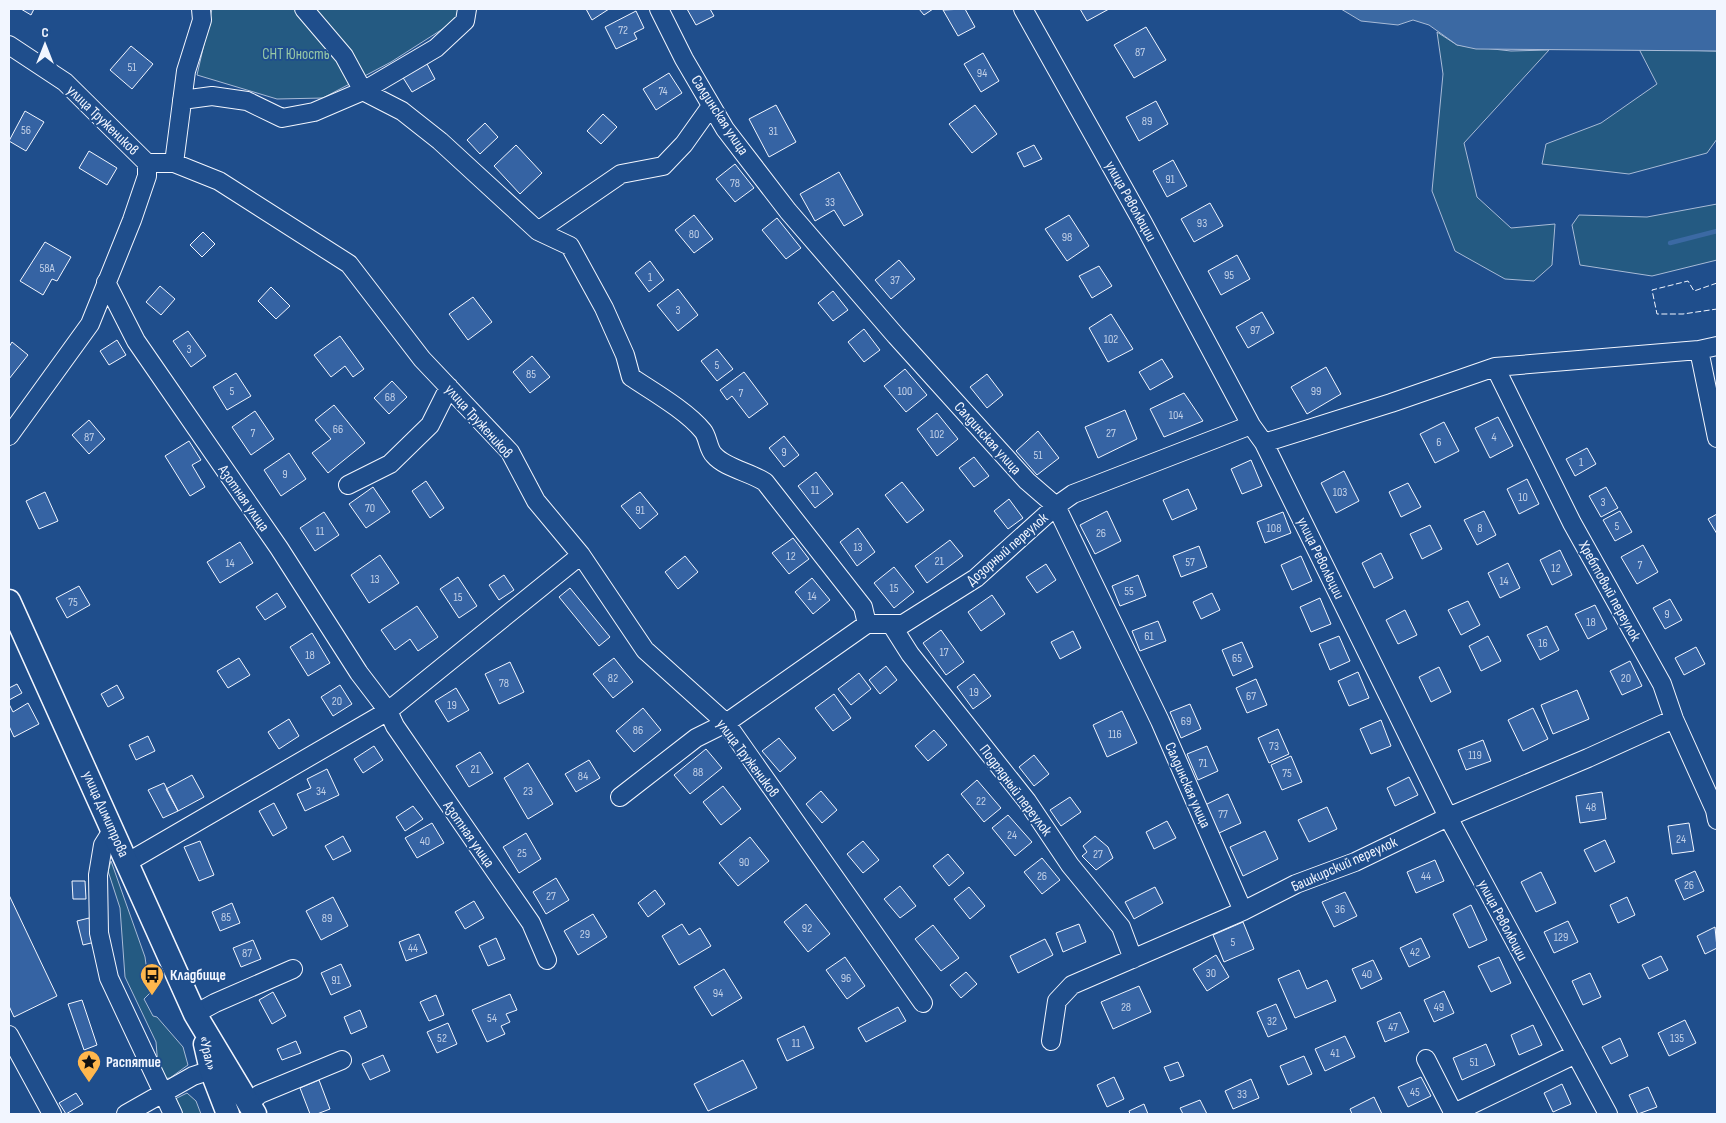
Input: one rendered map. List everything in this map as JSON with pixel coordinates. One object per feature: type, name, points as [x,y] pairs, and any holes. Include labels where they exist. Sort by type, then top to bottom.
[{"type":"main road","name":"улица Димитрова","points":[[9,601],[198,1021]]},
{"type":"main road","name":"«Урал»","points":[[198,1021],[211,1070],[228,1114]]},
{"type":"main road","name":"«Урал»","points":[[198,1021],[251,1109]]},
{"type":"street","points":[[174,164],[186,71],[202,20],[201,9]]},
{"type":"street","points":[[304,9],[344,56],[363,91],[402,110],[440,141],[538,231],[570,246],[604,308],[625,355],[631,377],[673,405],[703,431],[713,454],[728,465],[751,473],[765,482],[864,607],[867,624],[726,723],[696,738],[620,798]]},
{"type":"street","points":[[182,100],[212,96],[247,102],[282,118],[314,112],[363,91],[436,48],[465,21],[467,9]]},
{"type":"street","name":"Салдинская улица","points":[[660,9],[684,59],[724,129],[794,219],[1020,474],[1056,506],[1160,721],[1243,911]]},
{"type":"street","name":"улица Революции","points":[[1023,9],[1143,223],[1251,425],[1264,443],[1448,817],[1608,1114]]},
{"type":"street","name":"улица Тружеников","points":[[9,45],[64,82],[147,163],[174,164],[219,181],[350,264],[422,359],[510,452],[536,501],[580,555],[644,650],[726,723],[922,1003]]},
{"type":"street","points":[[538,231],[621,174],[663,166],[684,144],[711,106]]},
{"type":"street","points":[[9,436],[90,324],[138,202],[147,176],[147,163]]},
{"type":"street","name":"Азотная улица","points":[[106,282],[136,341],[279,548],[359,674],[388,710],[395,726],[531,923],[547,960]]},
{"type":"street","points":[[1264,443],[1391,403],[1495,367],[1699,350],[1717,346]]},
{"type":"street","points":[[1699,350],[1717,438]]},
{"type":"street","name":"Хребтовый переулок","points":[[1495,367],[1572,523],[1662,684],[1674,719],[1716,810],[1717,820]]},
{"type":"street","points":[[348,485],[390,464],[430,426],[449,387]]},
{"type":"street","name":"Дозорный переулок","points":[[867,624],[903,624],[976,578],[1056,506],[1073,494],[1251,425]]},
{"type":"street","points":[[128,862],[388,710],[580,555]]},
{"type":"street","name":"Подрядный переулок","points":[[891,624],[910,654],[1027,801],[1070,865],[1121,927],[1133,959]]},
{"type":"street","name":"Башкирский переулок","points":[[1051,1041],[1058,1000],[1072,985],[1243,911],[1296,884],[1355,862],[1448,817],[1588,758],[1674,719]]},
{"type":"street","points":[[113,829],[103,845],[98,875],[99,933],[109,978],[173,1114]]},
{"type":"street","points":[[198,1021],[215,1003],[293,969]]},
{"type":"street","points":[[9,1035],[52,1114]]},
{"type":"street","points":[[1426,1059],[1453,1114],[1576,1054]]},
{"type":"street","points":[[251,1109],[260,1094],[342,1060]]},
{"type":"street","points":[[126,1114],[193,1076],[211,1070]]},
{"type":"green space","name":"СНТ Юность","points":[[212,9],[474,9],[391,62],[323,98],[277,99],[197,75]]},
{"type":"green space","points":[[1437,32],[1457,45],[1511,51],[1549,50],[1464,143],[1477,197],[1511,228],[1555,224],[1552,265],[1534,281],[1505,279],[1455,251],[1432,191],[1443,74]]},
{"type":"green space","points":[[1639,49],[1717,51],[1717,139],[1707,153],[1629,174],[1542,164],[1546,144],[1601,123],[1657,84]]},
{"type":"green space","points":[[1717,204],[1717,260],[1652,276],[1580,265],[1572,225],[1579,215],[1647,217]]},
{"type":"green space","points":[[111,861],[145,957],[150,993],[144,999],[153,1016],[157,1017],[183,1047],[188,1065],[170,1078],[159,1079],[156,1042],[125,977],[120,908],[108,871]]},
{"type":"green space","points":[[187,1093],[196,1101],[201,1114],[180,1114],[173,1100]]},
{"type":"shaded area","points":[[1341,9],[1717,9],[1717,51],[1476,49],[1457,45],[1429,25],[1413,20],[1398,25],[1361,21]]},
{"type":"building","points":[[21,9],[34,9],[31,15]]},
{"type":"building","points":[[586,9],[609,9],[592,20]]},
{"type":"building","points":[[687,9],[710,9],[714,16],[696,25]]},
{"type":"building","points":[[919,9],[933,9],[924,15]]},
{"type":"building","points":[[965,9],[975,27],[958,36],[943,10]]},
{"type":"building","points":[[1080,9],[1109,9],[1087,21]]},
{"type":"building","points":[[636,11],[644,28],[634,33],[637,39],[616,49],[605,27]]},
{"type":"building","points":[[1146,27],[1166,60],[1134,78],[1114,45]]},
{"type":"building","points":[[131,46],[153,64],[132,89],[110,70]]},
{"type":"building","points":[[983,53],[999,81],[981,92],[964,64]]},
{"type":"building","points":[[426,62],[435,79],[412,92],[402,76]]},
{"type":"building","points":[[669,73],[682,93],[656,110],[643,89]]},
{"type":"building","points":[[1156,101],[1168,124],[1139,141],[1126,117]]},
{"type":"building","points":[[776,105],[796,142],[769,157],[749,119]]},
{"type":"building","points":[[975,105],[997,134],[972,153],[949,124]]},
{"type":"building","points":[[25,111],[44,122],[26,151],[9,141]]},
{"type":"building","points":[[603,114],[617,127],[601,144],[587,131]]},
{"type":"building","points":[[485,123],[498,137],[480,154],[467,140]]},
{"type":"building","points":[[516,145],[542,173],[520,194],[494,166]]},
{"type":"building","points":[[1034,145],[1042,159],[1024,167],[1017,153]]},
{"type":"building","points":[[89,151],[117,168],[107,185],[79,168]]},
{"type":"building","points":[[1173,160],[1187,186],[1167,197],[1153,171]]},
{"type":"building","points":[[735,164],[754,188],[735,202],[716,179]]},
{"type":"building","points":[[839,172],[863,215],[844,226],[834,210],[815,221],[800,194]]},
{"type":"building","points":[[1210,203],[1223,226],[1194,242],[1181,219]]},
{"type":"building","points":[[694,215],[713,239],[694,253],[675,230]]},
{"type":"building","points":[[1069,215],[1089,246],[1067,261],[1045,229]]},
{"type":"building","points":[[777,218],[801,248],[786,259],[762,230]]},
{"type":"building","points":[[203,232],[215,244],[202,257],[190,245]]},
{"type":"building","points":[[45,242],[71,257],[57,281],[52,279],[43,295],[20,281]]},
{"type":"building","points":[[1237,255],[1250,279],[1221,295],[1208,271]]},
{"type":"building","points":[[899,260],[915,279],[891,299],[875,280]]},
{"type":"building","points":[[650,261],[664,280],[649,292],[635,273]]},
{"type":"building","points":[[1099,266],[1112,286],[1092,298],[1079,276]]},
{"type":"building","points":[[160,286],[175,299],[161,315],[146,302]]},
{"type":"building","points":[[271,287],[290,306],[276,319],[258,301]]},
{"type":"building","points":[[678,289],[698,315],[678,331],[657,305]]},
{"type":"building","points":[[833,291],[848,310],[833,321],[818,303]]},
{"type":"building","points":[[473,297],[492,322],[468,340],[449,314]]},
{"type":"building","points":[[1262,312],[1274,333],[1248,348],[1236,327]]},
{"type":"building","points":[[1111,314],[1133,349],[1108,362],[1089,328]]},
{"type":"building","points":[[864,329],[880,350],[864,362],[848,342]]},
{"type":"building","points":[[188,331],[206,356],[191,367],[173,341]]},
{"type":"building","points":[[340,336],[364,369],[353,377],[345,366],[331,377],[314,355]]},
{"type":"building","points":[[117,340],[126,355],[109,365],[100,351]]},
{"type":"building","points":[[12,342],[28,355],[9,379],[9,347]]},
{"type":"building","points":[[717,349],[733,369],[717,381],[701,361]]},
{"type":"building","points":[[532,356],[550,377],[530,393],[513,372]]},
{"type":"building","points":[[1162,359],[1173,377],[1150,390],[1139,372]]},
{"type":"building","points":[[1326,367],[1341,394],[1307,414],[1291,387]]},
{"type":"building","points":[[905,369],[927,395],[906,412],[884,386]]},
{"type":"building","points":[[744,372],[768,404],[749,418],[732,396],[727,400],[720,390]]},
{"type":"building","points":[[236,373],[251,396],[227,410],[213,387]]},
{"type":"building","points":[[987,374],[1003,395],[987,408],[970,387]]},
{"type":"building","points":[[392,381],[407,397],[389,414],[374,398]]},
{"type":"building","points":[[1184,393],[1203,421],[1164,437],[1150,409]]},
{"type":"building","points":[[334,405],[365,443],[328,473],[312,453],[331,439],[315,420]]},
{"type":"building","points":[[1125,410],[1137,439],[1098,458],[1085,427]]},
{"type":"building","points":[[255,411],[274,439],[251,455],[232,427]]},
{"type":"building","points":[[937,413],[958,439],[937,456],[917,429]]},
{"type":"building","points":[[1498,417],[1513,446],[1490,458],[1475,428]]},
{"type":"building","points":[[89,420],[105,439],[89,454],[72,435]]},
{"type":"building","points":[[1444,422],[1459,451],[1435,463],[1420,434]]},
{"type":"building","points":[[1038,431],[1059,458],[1037,475],[1016,451]]},
{"type":"building","points":[[784,436],[799,455],[784,467],[769,448]]},
{"type":"building","points":[[189,441],[201,460],[192,465],[205,487],[190,496],[165,456]]},
{"type":"building","points":[[1587,448],[1596,464],[1575,476],[1566,459]]},
{"type":"building","points":[[289,453],[306,479],[281,496],[264,470]]},
{"type":"building","points":[[974,457],[989,476],[974,487],[959,468]]},
{"type":"building","points":[[1251,460],[1262,486],[1242,494],[1231,469]]},
{"type":"building","points":[[1344,471],[1359,501],[1336,513],[1321,483]]},
{"type":"building","points":[[816,472],[833,494],[815,508],[798,486]]},
{"type":"building","points":[[1527,479],[1539,504],[1519,514],[1507,489]]},
{"type":"building","points":[[426,481],[444,508],[430,518],[412,491]]},
{"type":"building","points":[[902,482],[924,510],[907,523],[885,495]]},
{"type":"building","points":[[1408,483],[1421,507],[1401,517],[1389,492]]},
{"type":"building","points":[[373,487],[390,512],[366,528],[349,504]]},
{"type":"building","points":[[1606,487],[1618,508],[1601,517],[1589,496]]},
{"type":"building","points":[[1188,489],[1197,509],[1172,520],[1163,500]]},
{"type":"building","points":[[45,492],[58,521],[39,529],[26,501]]},
{"type":"building","points":[[640,492],[658,514],[640,529],[621,506]]},
{"type":"building","points":[[1009,499],[1023,518],[1008,529],[994,511]]},
{"type":"building","points":[[1107,511],[1121,541],[1095,554],[1080,525]]},
{"type":"building","points":[[1484,511],[1496,535],[1477,545],[1464,520]]},
{"type":"building","points":[[1620,511],[1632,532],[1615,541],[1603,520]]},
{"type":"building","points":[[324,512],[339,535],[315,551],[300,528]]},
{"type":"building","points":[[1283,512],[1291,533],[1265,543],[1257,522]]},
{"type":"building","points":[[1717,514],[1717,534],[1708,519]]},
{"type":"building","points":[[1430,525],[1442,549],[1422,559],[1410,534]]},
{"type":"building","points":[[858,528],[875,552],[857,566],[840,542]]},
{"type":"building","points":[[793,538],[809,559],[789,574],[772,553]]},
{"type":"building","points":[[950,540],[963,556],[927,583],[915,566]]},
{"type":"building","points":[[240,542],[253,563],[220,583],[207,562]]},
{"type":"building","points":[[1643,545],[1658,572],[1637,584],[1621,557]]},
{"type":"building","points":[[1199,546],[1207,567],[1181,577],[1173,556]]},
{"type":"building","points":[[1560,550],[1572,575],[1552,585],[1540,560]]},
{"type":"building","points":[[1381,553],[1393,578],[1374,588],[1362,563]]},
{"type":"building","points":[[380,555],[399,583],[369,603],[351,575]]},
{"type":"building","points":[[685,556],[698,572],[678,589],[665,572]]},
{"type":"building","points":[[1301,556],[1312,581],[1292,590],[1281,565]]},
{"type":"building","points":[[1508,563],[1520,588],[1500,598],[1488,573]]},
{"type":"building","points":[[1046,564],[1056,580],[1037,593],[1026,577]]},
{"type":"building","points":[[894,567],[914,592],[894,608],[874,583]]},
{"type":"building","points":[[504,575],[514,590],[499,600],[489,585]]},
{"type":"building","points":[[1138,575],[1146,596],[1120,606],[1112,586]]},
{"type":"building","points":[[458,577],[477,606],[459,618],[440,589]]},
{"type":"building","points":[[812,578],[830,600],[813,614],[795,592]]},
{"type":"building","points":[[79,586],[90,605],[67,618],[56,598]]},
{"type":"building","points":[[570,588],[610,637],[599,646],[559,597]]},
{"type":"building","points":[[277,593],[286,607],[265,620],[256,607]]},
{"type":"building","points":[[1212,593],[1220,610],[1201,619],[1193,602]]},
{"type":"building","points":[[992,595],[1005,614],[981,631],[968,612]]},
{"type":"building","points":[[1320,598],[1331,624],[1311,632],[1300,607]]},
{"type":"building","points":[[1670,599],[1682,620],[1665,629],[1653,608]]},
{"type":"building","points":[[1468,601],[1480,625],[1461,635],[1448,610]]},
{"type":"building","points":[[1595,605],[1607,629],[1588,639],[1575,614]]},
{"type":"building","points":[[417,606],[438,637],[418,651],[410,639],[395,650],[381,630]]},
{"type":"building","points":[[1405,610],[1417,635],[1398,644],[1386,620]]},
{"type":"building","points":[[1158,621],[1166,641],[1140,651],[1132,631]]},
{"type":"building","points":[[1547,626],[1559,650],[1540,660],[1527,635]]},
{"type":"building","points":[[941,630],[964,662],[946,675],[923,643]]},
{"type":"building","points":[[1073,631],[1081,648],[1060,659],[1051,642]]},
{"type":"building","points":[[312,633],[330,663],[308,676],[290,647]]},
{"type":"building","points":[[1339,636],[1350,661],[1330,670],[1319,644]]},
{"type":"building","points":[[1488,636],[1501,661],[1481,671],[1469,646]]},
{"type":"building","points":[[1242,642],[1253,667],[1233,676],[1222,650]]},
{"type":"building","points":[[1696,647],[1705,664],[1684,675],[1675,658]]},
{"type":"building","points":[[239,658],[250,675],[228,688],[217,671]]},
{"type":"building","points":[[614,658],[633,682],[613,698],[593,674]]},
{"type":"building","points":[[1630,661],[1642,686],[1622,695],[1610,671]]},
{"type":"building","points":[[510,662],[524,692],[499,704],[485,674]]},
{"type":"building","points":[[886,666],[897,680],[880,694],[869,680]]},
{"type":"building","points":[[1439,667],[1451,692],[1431,702],[1419,677]]},
{"type":"building","points":[[1358,672],[1369,698],[1349,706],[1338,681]]},
{"type":"building","points":[[859,673],[871,689],[851,705],[838,689]]},
{"type":"building","points":[[974,674],[991,696],[973,709],[957,687]]},
{"type":"building","points":[[1256,679],[1267,705],[1247,713],[1236,688]]},
{"type":"building","points":[[17,684],[22,693],[9,700],[9,688]]},
{"type":"building","points":[[117,685],[124,698],[108,707],[101,694]]},
{"type":"building","points":[[340,685],[352,704],[333,716],[321,697]]},
{"type":"building","points":[[456,688],[469,710],[448,722],[435,701]]},
{"type":"building","points":[[1577,690],[1589,719],[1553,734],[1541,705]]},
{"type":"building","points":[[834,694],[851,718],[833,731],[815,708]]},
{"type":"building","points":[[28,703],[39,724],[14,737],[9,726],[9,704],[13,712]]},
{"type":"building","points":[[1190,704],[1201,729],[1181,738],[1170,712]]},
{"type":"building","points":[[643,708],[661,730],[634,752],[616,731]]},
{"type":"building","points":[[1533,708],[1548,739],[1523,751],[1508,720]]},
{"type":"building","points":[[1122,711],[1137,743],[1107,757],[1093,725]]},
{"type":"building","points":[[289,719],[299,736],[279,749],[268,732]]},
{"type":"building","points":[[1381,720],[1391,746],[1371,754],[1360,729]]},
{"type":"building","points":[[1278,729],[1289,754],[1269,763],[1258,738]]},
{"type":"building","points":[[934,730],[947,745],[928,761],[915,746]]},
{"type":"building","points":[[148,736],[155,751],[136,760],[129,745]]},
{"type":"building","points":[[779,738],[796,758],[780,772],[762,751]]},
{"type":"building","points":[[1483,740],[1491,761],[1466,770],[1458,750]]},
{"type":"building","points":[[374,746],[383,760],[363,773],[354,759]]},
{"type":"building","points":[[1207,746],[1218,771],[1198,780],[1187,754]]},
{"type":"building","points":[[706,749],[722,768],[690,794],[674,775]]},
{"type":"building","points":[[480,752],[493,773],[469,787],[456,766]]},
{"type":"building","points":[[1034,755],[1049,774],[1034,786],[1019,767]]},
{"type":"building","points":[[1291,756],[1302,782],[1282,790],[1271,765]]},
{"type":"building","points":[[589,760],[600,778],[576,792],[565,774]]},
{"type":"building","points":[[528,763],[553,804],[528,819],[504,778]]},
{"type":"building","points":[[327,769],[339,795],[305,811],[297,794],[311,788],[307,779]]},
{"type":"building","points":[[192,775],[204,797],[178,811],[166,789]]},
{"type":"building","points":[[1409,777],[1418,795],[1395,806],[1387,788]]},
{"type":"building","points":[[977,780],[1001,808],[984,822],[961,794]]},
{"type":"building","points":[[164,783],[178,811],[163,818],[148,790]]},
{"type":"building","points":[[723,786],[741,809],[721,825],[703,802]]},
{"type":"building","points":[[821,791],[837,810],[822,823],[806,804]]},
{"type":"building","points":[[1602,792],[1606,819],[1580,823],[1576,796]]},
{"type":"building","points":[[1228,794],[1241,823],[1219,833],[1205,805]]},
{"type":"building","points":[[1070,797],[1081,812],[1061,826],[1050,810]]},
{"type":"building","points":[[274,803],[287,828],[273,836],[259,811]]},
{"type":"building","points":[[413,806],[423,819],[405,831],[396,817]]},
{"type":"building","points":[[1327,807],[1337,829],[1309,842],[1298,820]]},
{"type":"building","points":[[1008,815],[1032,842],[1015,856],[992,828]]},
{"type":"building","points":[[1167,821],[1176,838],[1154,849],[1146,832]]},
{"type":"building","points":[[432,823],[444,843],[417,858],[405,838]]},
{"type":"building","points":[[1689,823],[1694,851],[1672,854],[1668,826]]},
{"type":"building","points":[[1265,831],[1278,859],[1243,876],[1230,847]]},
{"type":"building","points":[[526,833],[541,859],[519,873],[503,847]]},
{"type":"building","points":[[343,836],[351,851],[333,860],[325,846]]},
{"type":"building","points":[[1095,836],[1108,847],[1113,858],[1096,870],[1082,856],[1087,852],[1083,846]]},
{"type":"building","points":[[750,837],[769,861],[738,886],[719,863]]},
{"type":"building","points":[[1605,840],[1615,862],[1595,872],[1584,850]]},
{"type":"building","points":[[200,841],[214,875],[199,881],[184,847]]},
{"type":"building","points":[[863,841],[879,860],[863,873],[847,854]]},
{"type":"building","points":[[948,854],[964,873],[949,886],[933,866]]},
{"type":"building","points":[[1042,858],[1060,880],[1042,894],[1024,872]]},
{"type":"building","points":[[1435,860],[1444,881],[1416,893],[1407,872]]},
{"type":"building","points":[[1695,871],[1704,891],[1684,900],[1675,880]]},
{"type":"building","points":[[1541,872],[1556,903],[1536,912],[1521,882]]},
{"type":"building","points":[[556,878],[569,900],[546,914],[533,892]]},
{"type":"building","points":[[72,881],[85,881],[86,899],[73,899]]},
{"type":"building","points":[[900,886],[916,906],[900,918],[884,899]]},
{"type":"building","points":[[969,887],[985,906],[970,919],[954,899]]},
{"type":"building","points":[[1155,887],[1163,903],[1134,919],[1125,902]]},
{"type":"building","points":[[655,890],[665,904],[648,917],[638,903]]},
{"type":"building","points":[[1345,892],[1357,916],[1334,927],[1322,902]]},
{"type":"building","points":[[9,895],[57,996],[14,1017],[9,1006]]},
{"type":"building","points":[[333,897],[348,926],[321,940],[306,911]]},
{"type":"building","points":[[1627,897],[1635,915],[1618,923],[1610,905]]},
{"type":"building","points":[[474,901],[484,918],[465,929],[455,912]]},
{"type":"building","points":[[232,903],[240,923],[220,931],[212,912]]},
{"type":"building","points":[[806,904],[830,934],[808,952],[784,922]]},
{"type":"building","points":[[1471,905],[1487,940],[1469,948],[1453,914]]},
{"type":"building","points":[[593,914],[607,937],[578,955],[564,931]]},
{"type":"building","points":[[89,918],[95,942],[83,945],[77,921]]},
{"type":"building","points":[[1568,921],[1578,942],[1554,953],[1544,932]]},
{"type":"building","points":[[1243,922],[1254,949],[1224,962],[1213,935]]},
{"type":"building","points":[[682,924],[689,935],[700,928],[711,946],[679,965],[662,936]]},
{"type":"building","points":[[1079,924],[1086,942],[1063,952],[1056,933]]},
{"type":"building","points":[[933,925],[959,958],[941,971],[915,939]]},
{"type":"building","points":[[1715,927],[1717,948],[1705,954],[1697,936]]},
{"type":"building","points":[[419,934],[427,953],[406,961],[399,942]]},
{"type":"building","points":[[496,938],[505,959],[488,966],[479,946]]},
{"type":"building","points":[[1421,938],[1430,957],[1409,967],[1400,948]]},
{"type":"building","points":[[1045,939],[1053,955],[1018,973],[1010,956]]},
{"type":"building","points":[[253,940],[261,959],[241,967],[233,948]]},
{"type":"building","points":[[1216,955],[1229,977],[1207,991],[1193,969]]},
{"type":"building","points":[[1661,956],[1668,970],[1649,979],[1642,965]]},
{"type":"building","points":[[845,957],[865,986],[847,999],[826,970]]},
{"type":"building","points":[[1499,957],[1511,983],[1491,992],[1478,966]]},
{"type":"building","points":[[1373,960],[1382,979],[1361,989],[1352,969]]},
{"type":"building","points":[[341,964],[351,986],[331,995],[321,973]]},
{"type":"building","points":[[724,969],[742,998],[712,1016],[694,987]]},
{"type":"building","points":[[1299,970],[1307,989],[1327,980],[1336,1001],[1295,1018],[1278,979]]},
{"type":"building","points":[[966,972],[977,984],[961,998],[950,985]]},
{"type":"building","points":[[1590,973],[1601,997],[1583,1005],[1572,981]]},
{"type":"building","points":[[1139,986],[1151,1012],[1113,1029],[1101,1002]]},
{"type":"building","points":[[1444,991],[1454,1013],[1434,1022],[1424,1000]]},
{"type":"building","points":[[273,992],[286,1016],[272,1024],[259,1000]]},
{"type":"building","points":[[510,994],[517,1010],[506,1014],[510,1022],[501,1026],[505,1034],[487,1042],[472,1010]]},
{"type":"building","points":[[436,995],[444,1015],[429,1021],[420,1002]]},
{"type":"building","points":[[82,1000],[97,1045],[84,1050],[68,1004]]},
{"type":"building","points":[[1276,1004],[1287,1029],[1268,1037],[1257,1012]]},
{"type":"building","points":[[898,1007],[906,1021],[866,1042],[858,1028]]},
{"type":"building","points":[[360,1010],[367,1027],[351,1034],[344,1017]]},
{"type":"building","points":[[1400,1012],[1409,1032],[1385,1042],[1377,1022]]},
{"type":"building","points":[[1685,1020],[1696,1043],[1669,1056],[1658,1033]]},
{"type":"building","points":[[448,1023],[457,1044],[437,1053],[427,1032]]},
{"type":"building","points":[[1533,1025],[1542,1045],[1519,1055],[1511,1035]]},
{"type":"building","points":[[804,1026],[814,1048],[787,1061],[777,1039]]},
{"type":"building","points":[[1345,1036],[1355,1057],[1325,1071],[1315,1049]]},
{"type":"building","points":[[1620,1038],[1628,1056],[1611,1064],[1602,1047]]},
{"type":"building","points":[[296,1041],[301,1053],[282,1060],[277,1049]]},
{"type":"building","points":[[1486,1044],[1495,1065],[1462,1080],[1453,1058]]},
{"type":"building","points":[[383,1055],[390,1071],[370,1080],[362,1064]]},
{"type":"building","points":[[1304,1056],[1312,1074],[1288,1085],[1280,1066]]},
{"type":"building","points":[[743,1060],[757,1088],[708,1111],[694,1084]]},
{"type":"building","points":[[1178,1062],[1184,1076],[1170,1081],[1164,1067]]},
{"type":"building","points":[[1114,1077],[1124,1099],[1107,1107],[1097,1085]]},
{"type":"building","points":[[1421,1077],[1431,1096],[1408,1107],[1398,1087]]},
{"type":"building","points":[[1251,1079],[1259,1098],[1233,1109],[1225,1091]]},
{"type":"building","points":[[319,1080],[330,1109],[317,1114],[310,1114],[300,1088]]},
{"type":"building","points":[[1562,1084],[1571,1104],[1553,1112],[1544,1093]]},
{"type":"building","points":[[1648,1087],[1657,1107],[1638,1114],[1629,1095]]},
{"type":"building","points":[[76,1093],[83,1104],[66,1114],[59,1103]]},
{"type":"building","points":[[1374,1097],[1382,1114],[1352,1114],[1350,1109]]},
{"type":"building","points":[[1200,1100],[1207,1114],[1183,1114],[1180,1108]]},
{"type":"building","points":[[1144,1104],[1148,1114],[1130,1114],[1129,1111]]},
{"type":"waterway","points":[[1670,243],[1717,231]]},
{"type":"fence","points":[[1717,283],[1694,291],[1688,281],[1652,290],[1657,314],[1683,314],[1717,309]]},
{"type":"place","name":"Кладбище","points":[[152,996]]},
{"type":"place","name":"Распятие","points":[[89,1083]]}]
